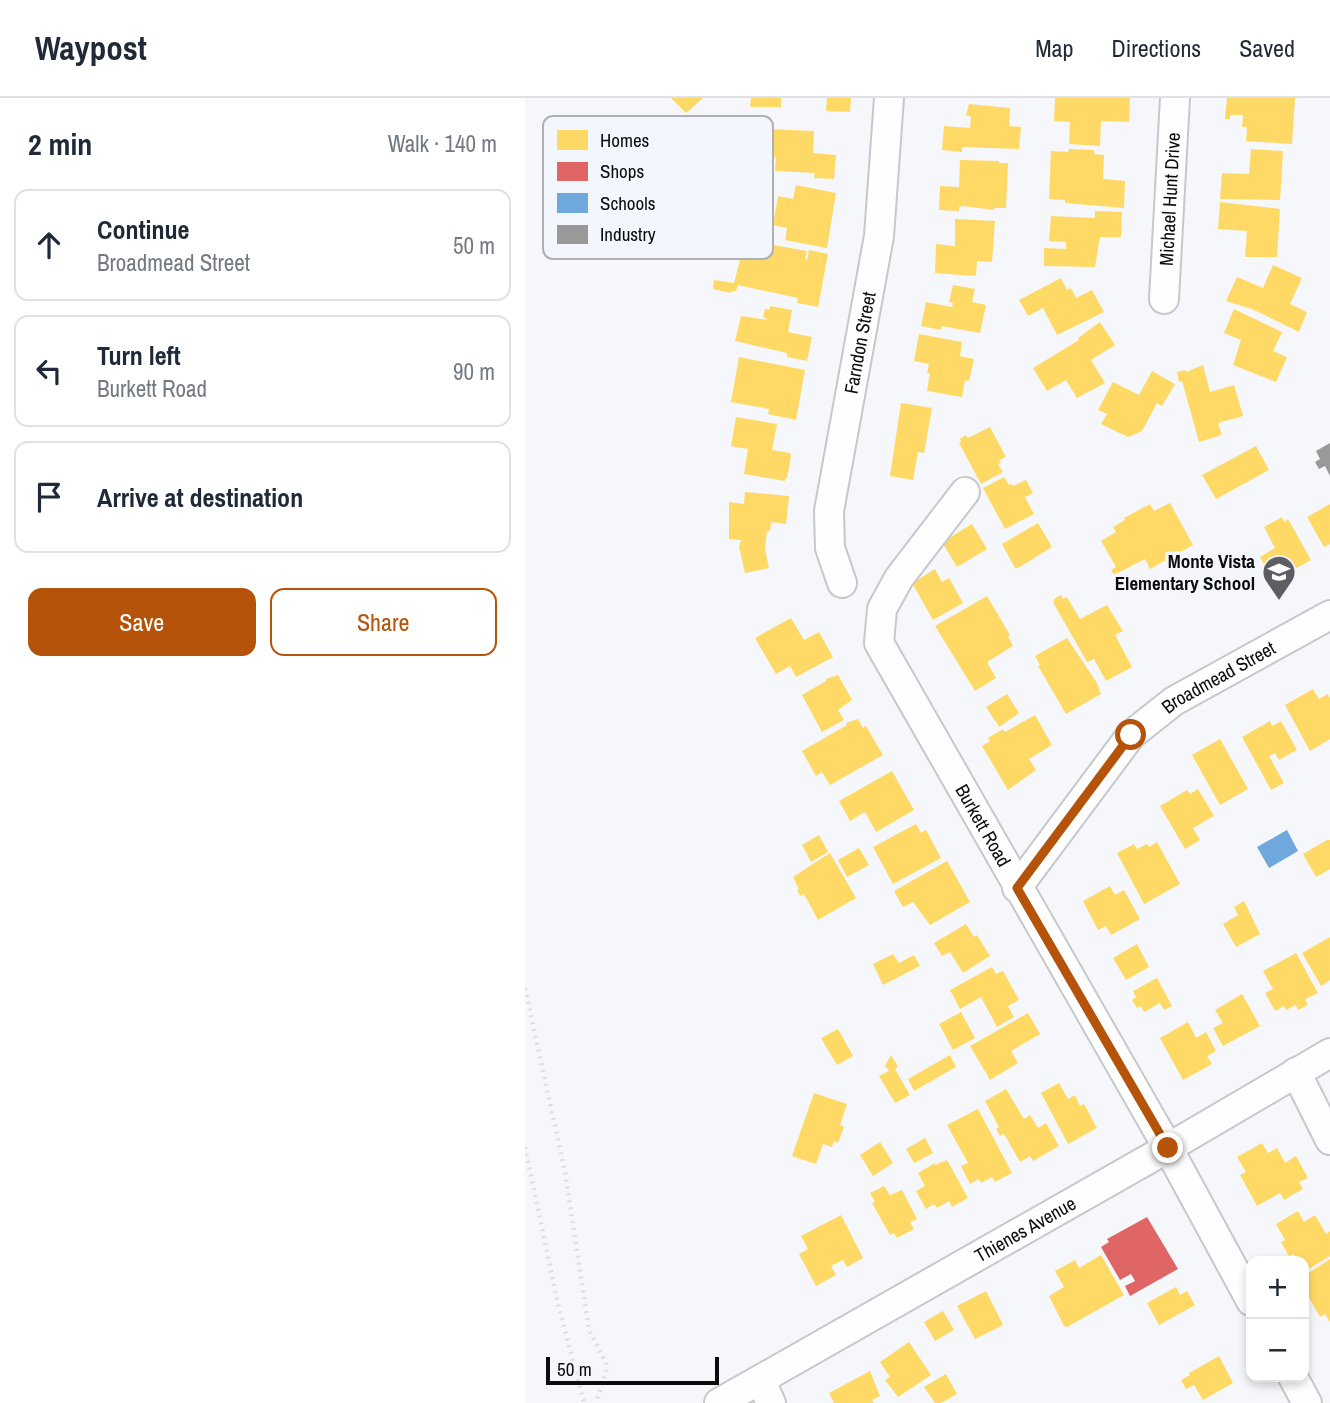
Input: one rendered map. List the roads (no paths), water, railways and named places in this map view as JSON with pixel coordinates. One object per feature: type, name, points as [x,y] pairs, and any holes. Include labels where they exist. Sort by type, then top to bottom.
[{"type":"street","name":"Farndon Street","points":[[842,583],[829,548],[829,511],[879,236],[889,98]]},
{"type":"street","name":"Michael Hunt Drive","points":[[1164,299],[1175,98]]},
{"type":"street","name":"Burkett Road","points":[[965,492],[899,578],[885,601],[880,619],[879,643],[1168,1148],[1246,1292]]},
{"type":"street","name":"Broadmead Street","points":[[1017,888],[1131,735],[1174,701],[1330,615]]},
{"type":"street","name":"Thienes Avenue","points":[[719,1403],[766,1392],[1330,1053]]},
{"type":"street","points":[[1296,1072],[1330,1140]]},
{"type":"street","points":[[1296,1382],[1307,1403]]},
{"type":"place","name":"Monte Vista Elementary School","points":[[1279,602]]}]
